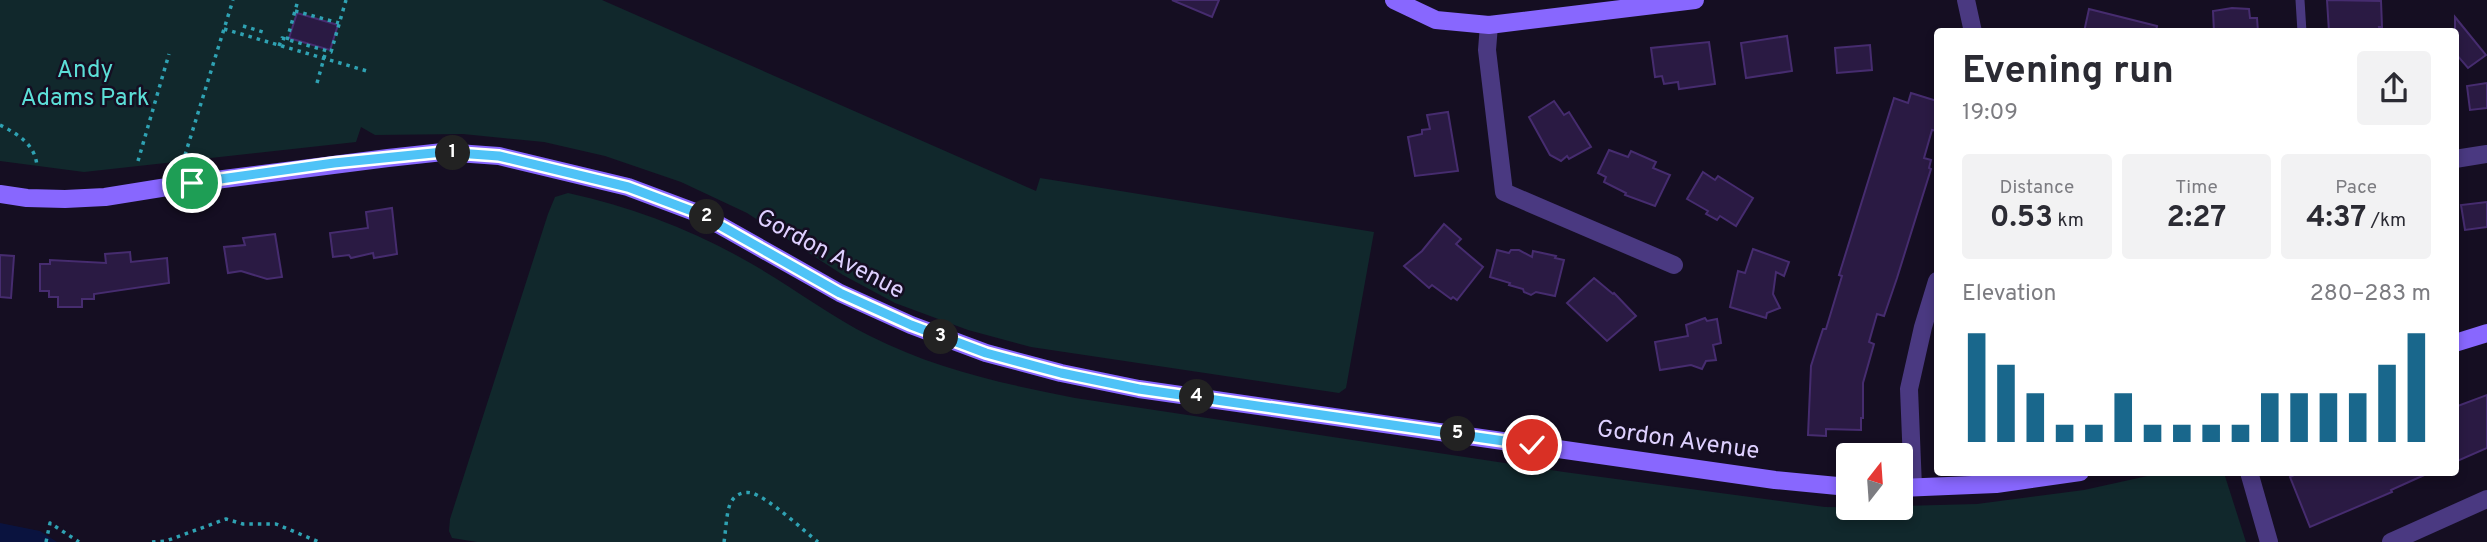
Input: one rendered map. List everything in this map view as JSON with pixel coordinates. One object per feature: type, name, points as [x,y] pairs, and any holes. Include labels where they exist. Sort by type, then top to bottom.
[{"type":"main road","points":[[1394,0],[1436,20],[1489,25],[1695,0]]},
{"type":"main road","name":"Gordon Avenue","points":[[0,194],[40,199],[105,197],[361,160],[443,152],[499,156],[628,187],[700,214],[840,293],[911,325],[986,353],[1061,373],[1139,389],[1775,481],[1836,486]]},
{"type":"main road","points":[[2459,342],[2487,333]]},
{"type":"main road","points":[[1913,487],[1996,484],[2052,476]]},
{"type":"street","points":[[1966,0],[1972,28]]},
{"type":"street","points":[[1489,25],[1487,50],[1504,192],[1674,265]]},
{"type":"street","points":[[2459,158],[2487,155]]},
{"type":"street","points":[[1908,443],[1909,389],[1930,328],[1934,301]]},
{"type":"street","points":[[2250,476],[2269,542]]},
{"type":"street","points":[[2391,542],[2487,499]]},
{"type":"lane","points":[[2300,0],[2302,28]]},
{"type":"path","points":[[185,155],[233,0]]},
{"type":"path","points":[[287,40],[298,0]]},
{"type":"path","points":[[279,46],[282,38],[331,52],[345,0]]},
{"type":"path","points":[[295,11],[339,23]]},
{"type":"path","points":[[241,34],[243,25],[263,31],[260,40]]},
{"type":"path","points":[[224,29],[367,71]]},
{"type":"path","points":[[306,53],[308,45]]},
{"type":"path","points":[[317,83],[327,50]]},
{"type":"path","points":[[138,161],[169,54]]},
{"type":"path","points":[[0,125],[29,144],[37,159],[37,167]]},
{"type":"path","points":[[724,542],[730,505],[735,496],[752,493],[818,542]]},
{"type":"path","points":[[152,542],[166,541],[226,519],[243,524],[276,524],[319,542]]},
{"type":"path","points":[[46,542],[50,523],[79,542]]},
{"type":"green space","name":"Andy Adams Park","points":[[0,0],[602,0],[1036,191],[1040,178],[1374,232],[1346,388],[1339,393],[1031,347],[968,330],[895,303],[843,275],[747,213],[681,182],[605,156],[544,142],[463,134],[375,135],[361,127],[356,142],[84,172],[0,161]]},
{"type":"green space","points":[[568,193],[663,221],[752,264],[855,328],[895,348],[970,374],[1048,393],[1564,472],[1836,507],[1836,520],[1913,520],[1913,506],[1977,504],[2084,490],[2147,476],[2225,476],[2246,542],[477,542],[452,538],[449,531],[450,519],[555,197]]},
{"type":"shaded area","points":[[0,523],[40,531],[57,542],[0,542]]},
{"type":"building","points":[[1172,0],[1219,0],[1212,17]]},
{"type":"building","points":[[2327,0],[2381,1],[2382,27],[2329,28]]},
{"type":"building","points":[[2089,9],[2157,26],[2157,28],[2085,28]]},
{"type":"building","points":[[2249,9],[2250,18],[2257,18],[2258,28],[2214,28],[2213,11]]},
{"type":"building","points":[[297,13],[338,25],[330,50],[289,38]]},
{"type":"building","points":[[2455,17],[2486,55],[2468,68],[2459,58],[2459,28],[2455,28]]},
{"type":"building","points":[[1787,36],[1792,71],[1746,78],[1741,43]]},
{"type":"building","points":[[1709,42],[1715,84],[1679,89],[1678,82],[1664,84],[1662,76],[1655,77],[1651,48]]},
{"type":"building","points":[[1870,45],[1872,70],[1837,73],[1835,48]]},
{"type":"building","points":[[2487,83],[2487,108],[2470,110],[2467,86]]},
{"type":"building","points":[[1911,93],[1934,100],[1934,130],[1924,158],[1931,160],[1931,169],[1884,316],[1877,314],[1869,342],[1874,344],[1863,383],[1861,430],[1826,429],[1826,436],[1808,435],[1811,366],[1823,329],[1826,329],[1842,276],[1839,275],[1894,98],[1908,103]]},
{"type":"building","points":[[1554,101],[1564,115],[1569,112],[1591,147],[1561,161],[1550,155],[1529,117]]},
{"type":"building","points":[[1448,112],[1458,171],[1415,176],[1408,137],[1430,129],[1427,115]]},
{"type":"building","points":[[1609,150],[1628,157],[1631,151],[1656,162],[1653,168],[1670,175],[1655,206],[1625,195],[1626,193],[1604,182],[1606,177],[1598,173]]},
{"type":"building","points":[[1703,172],[1715,180],[1718,176],[1753,198],[1736,226],[1720,216],[1717,220],[1706,214],[1708,211],[1687,199]]},
{"type":"building","points":[[2487,202],[2487,227],[2465,230],[2461,205]]},
{"type":"building","points":[[392,208],[397,254],[374,258],[373,253],[351,258],[349,255],[333,257],[330,233],[368,228],[366,212]]},
{"type":"building","points":[[1444,224],[1461,239],[1456,244],[1483,267],[1457,300],[1453,297],[1451,299],[1432,285],[1429,288],[1404,266],[1422,251]]},
{"type":"building","points":[[275,234],[282,277],[267,279],[241,271],[228,273],[224,247],[245,245],[243,238]]},
{"type":"building","points":[[1753,249],[1789,262],[1784,276],[1776,272],[1773,294],[1780,308],[1767,313],[1766,318],[1730,307],[1738,271],[1745,273]]},
{"type":"building","points":[[1497,250],[1509,253],[1511,250],[1519,250],[1532,257],[1533,251],[1564,260],[1555,296],[1536,292],[1531,295],[1523,289],[1509,285],[1510,283],[1490,277]]},
{"type":"building","points":[[130,252],[131,262],[167,258],[169,283],[94,294],[94,299],[82,299],[82,307],[58,307],[58,297],[49,297],[49,291],[40,291],[40,264],[50,264],[50,260],[106,263],[105,254]]},
{"type":"building","points":[[0,255],[14,256],[11,298],[0,297]]},
{"type":"building","points":[[1594,278],[1614,293],[1636,316],[1607,341],[1567,303]]},
{"type":"building","points":[[1705,318],[1707,321],[1717,319],[1721,343],[1713,345],[1716,360],[1706,361],[1702,369],[1691,365],[1660,370],[1655,342],[1688,336],[1686,325]]},
{"type":"building","points":[[2487,395],[2487,448],[2459,460],[2459,406]]},
{"type":"building","points":[[2292,476],[2422,476],[2310,527],[2290,477]]},
{"type":"route","points":[[192,183],[334,163],[443,152],[499,156],[628,187],[700,214],[840,293],[911,325],[986,353],[1061,373],[1139,389],[1532,445]]}]
